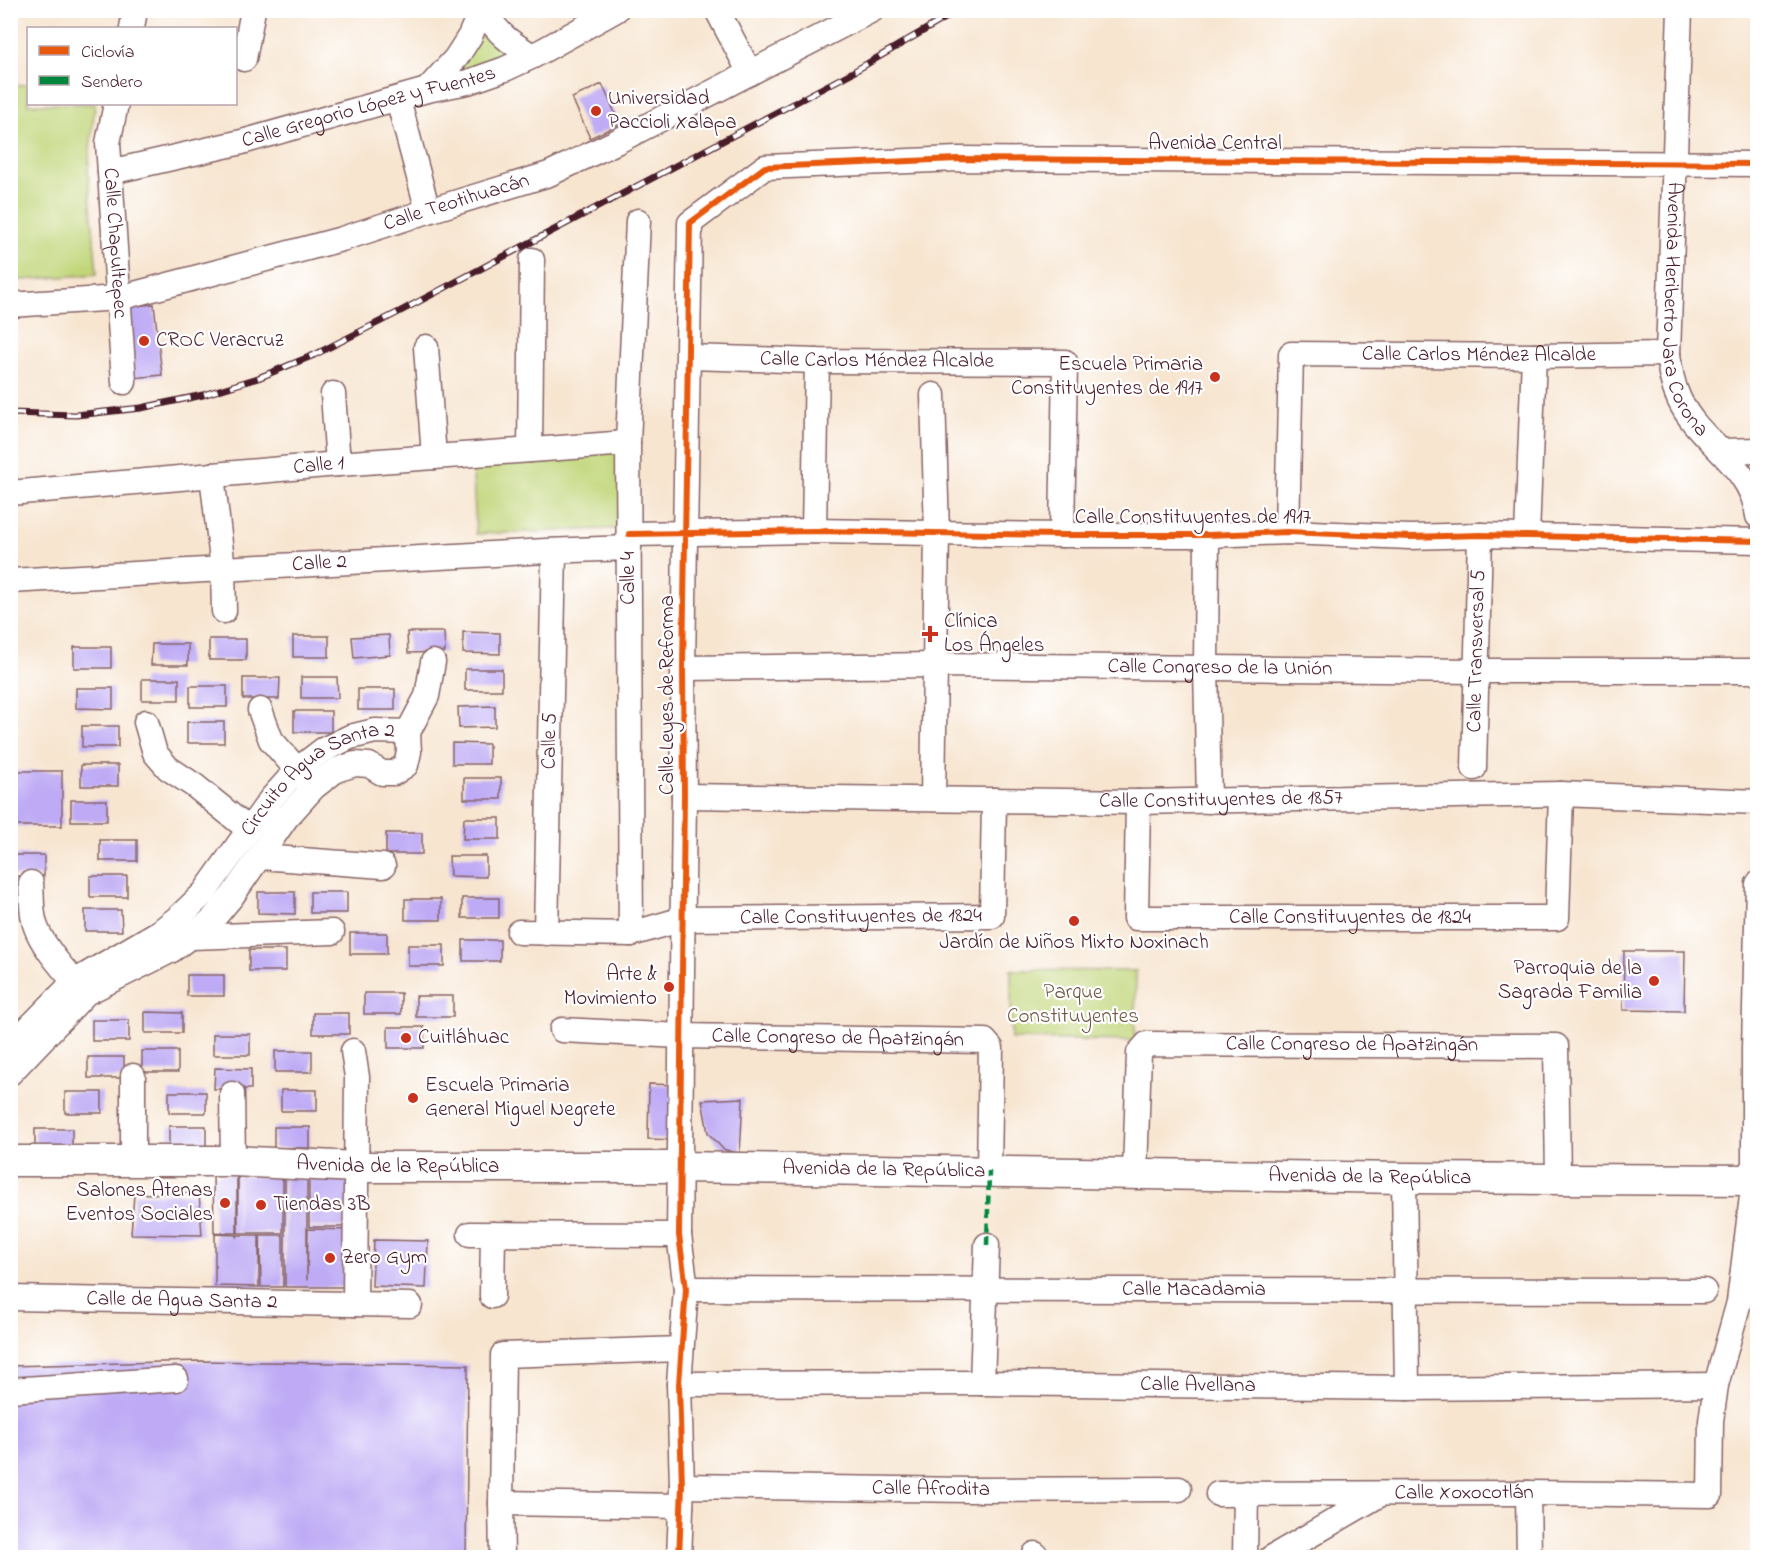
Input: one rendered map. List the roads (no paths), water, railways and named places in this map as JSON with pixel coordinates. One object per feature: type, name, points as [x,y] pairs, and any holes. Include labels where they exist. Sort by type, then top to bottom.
[{"type":"main road","name":"Avenida de la República","points":[[10,1161],[233,1161],[357,1167],[679,1167],[1135,1172],[1404,1178],[1756,1180]]},
{"type":"street","points":[[132,27],[135,10]]},
{"type":"street","points":[[244,59],[253,10]]},
{"type":"street","points":[[482,10],[494,27],[511,43],[533,56]]},
{"type":"street","points":[[427,90],[456,58],[470,36],[482,10]]},
{"type":"street","name":"Calle Gregorio López y Fuentes","points":[[110,172],[242,142],[427,90],[468,82],[506,69],[533,56],[616,10]]},
{"type":"street","points":[[717,10],[750,73]]},
{"type":"street","name":"Calle Teotihuacán","points":[[10,304],[119,297],[342,239],[428,210],[549,174],[872,10]]},
{"type":"street","name":"Avenida Heriberto Jara Corona","points":[[1680,10],[1668,354],[1672,380],[1679,400],[1692,420],[1745,479],[1756,500],[1758,516]]},
{"type":"street","points":[[398,99],[428,210]]},
{"type":"street","name":"Calle Chapultepec","points":[[116,105],[108,143],[124,382]]},
{"type":"street","name":"Avenida Central","points":[[690,223],[765,167],[958,159],[1758,165]]},
{"type":"street","name":"Calle 4","points":[[631,934],[628,443],[638,221]]},
{"type":"street","name":"Calle Leyes de Reforma","points":[[681,1496],[679,1384],[686,1289],[679,1235],[679,1167],[684,796],[683,668],[690,223]]},
{"type":"street","points":[[530,450],[532,260]]},
{"type":"street","points":[[426,347],[434,456]]},
{"type":"street","name":"Calle Carlos Méndez Alcalde","points":[[1287,532],[1291,355],[1668,354]]},
{"type":"street","points":[[1527,536],[1534,356]]},
{"type":"street","name":"Calle Carlos Méndez Alcalde","points":[[689,357],[817,361],[1065,362],[1062,535]]},
{"type":"street","points":[[814,531],[817,361]]},
{"type":"street","points":[[333,394],[338,464]]},
{"type":"street","points":[[933,396],[937,533],[933,799]]},
{"type":"street","name":"Calle 1","points":[[10,494],[434,456],[628,443]]},
{"type":"street","points":[[1722,452],[1758,450]]},
{"type":"street","points":[[212,475],[223,568],[224,611]]},
{"type":"street","name":"Calle Constituyentes de 1917","points":[[629,541],[686,533],[814,531],[1062,535],[1207,535],[1287,532],[1410,537],[1527,536],[1758,541]]},
{"type":"street","points":[[1207,535],[1206,668],[1209,801]]},
{"type":"street","name":"Calle Transversal 5","points":[[1474,768],[1480,536]]},
{"type":"street","name":"Calle 2","points":[[10,581],[554,551],[629,541]]},
{"type":"street","name":"Calle 5","points":[[546,933],[554,551]]},
{"type":"street","points":[[408,732],[427,696],[433,662]]},
{"type":"street","name":"Calle Congreso de la Unión","points":[[683,668],[936,665],[1477,671],[1758,671]]},
{"type":"street","points":[[260,710],[271,740],[305,779]]},
{"type":"street","points":[[146,722],[155,753],[168,768],[195,786],[248,830]]},
{"type":"street","name":"Circuito Agua Santa 2","points":[[10,1047],[80,987],[180,916],[204,893],[219,874],[271,799],[305,779],[355,764],[369,765],[382,773],[394,774],[406,765],[409,752],[408,732],[375,731],[350,737],[323,750],[305,779],[286,818],[232,896],[212,920],[172,950],[80,987],[10,1073]]},
{"type":"street","name":"Calle Constituyentes de 1857","points":[[684,796],[1209,801],[1561,794],[1758,802]]},
{"type":"street","name":"Calle Constituyentes de 1824","points":[[1138,801],[1136,918],[1557,918],[1561,794]]},
{"type":"street","name":"Calle Constituyentes de 1824","points":[[683,919],[992,916],[994,800]]},
{"type":"street","points":[[260,857],[382,866]]},
{"type":"street","points":[[31,883],[34,921],[46,945],[80,987]]},
{"type":"street","points":[[1716,1385],[1739,1302],[1756,1180],[1758,884]]},
{"type":"street","points":[[519,932],[631,934],[683,919]]},
{"type":"street","points":[[191,937],[332,932]]},
{"type":"street","name":"Calle Congreso de Apatzingán","points":[[562,1030],[681,1036],[985,1041],[991,1048],[989,1172]]},
{"type":"street","name":"Calle Congreso de Apatzingán","points":[[1135,1172],[1139,1053],[1147,1044],[1556,1046],[1558,1178]]},
{"type":"street","points":[[353,1051],[357,1077],[356,1304]]},
{"type":"street","points":[[133,1076],[133,1161]]},
{"type":"street","points":[[232,1094],[233,1161]]},
{"type":"street","points":[[1404,1178],[1407,1388]]},
{"type":"street","points":[[492,1296],[482,1234],[679,1235]]},
{"type":"street","points":[[982,1383],[987,1245]]},
{"type":"street","name":"Calle Macadamia","points":[[686,1289],[1704,1291]]},
{"type":"street","name":"Calle de Agua Santa 2","points":[[10,1298],[410,1305]]},
{"type":"street","points":[[502,1557],[503,1355],[681,1349]]},
{"type":"street","points":[[10,1390],[176,1379]]},
{"type":"street","name":"Calle Avellana","points":[[679,1384],[982,1383],[1407,1388],[1716,1385]]},
{"type":"street","name":"Calle Xoxocotlán","points":[[1218,1494],[1710,1495],[1711,1420],[1716,1385]]},
{"type":"street","name":"Calle Afrodita","points":[[501,1503],[681,1496],[970,1490],[1179,1489]]},
{"type":"street","points":[[1245,1557],[1246,1493]]},
{"type":"street","points":[[1528,1493],[1528,1557]]},
{"type":"street","points":[[1271,1557],[1381,1494]]},
{"type":"street","points":[[679,1557],[681,1496]]},
{"type":"railway","points":[[10,413],[76,415],[141,408],[203,395],[258,378],[314,355],[853,72],[959,10]]},
{"type":"place","name":"Universidad Paccioli Xalapa","points":[[596,111]]},
{"type":"place","name":"CROC Veracruz","points":[[144,341]]},
{"type":"place","name":"Escuela Primaria Constituyentes de 1917","points":[[1215,377]]},
{"type":"place","name":"Clínica Los Ángeles","points":[[930,634]]},
{"type":"place","name":"Jardín de Niños Mixto Noxinach","points":[[1074,921]]},
{"type":"place","name":"Parroquia de la Sagrada Familia","points":[[1654,981]]},
{"type":"place","name":"Arte & Movimiento","points":[[669,987]]},
{"type":"place","name":"Cuitláhuac","points":[[406,1038]]},
{"type":"place","name":"Escuela Primaria General Miguel Negrete","points":[[413,1098]]},
{"type":"place","name":"Salones Atenas Eventos Sociales","points":[[225,1203]]},
{"type":"place","name":"Tiendas 3B","points":[[261,1205]]},
{"type":"place","name":"Zero Gym","points":[[330,1258]]},
{"type":"park label","name":"Parque Constituyentes","points":[[1073,1005]]}]
